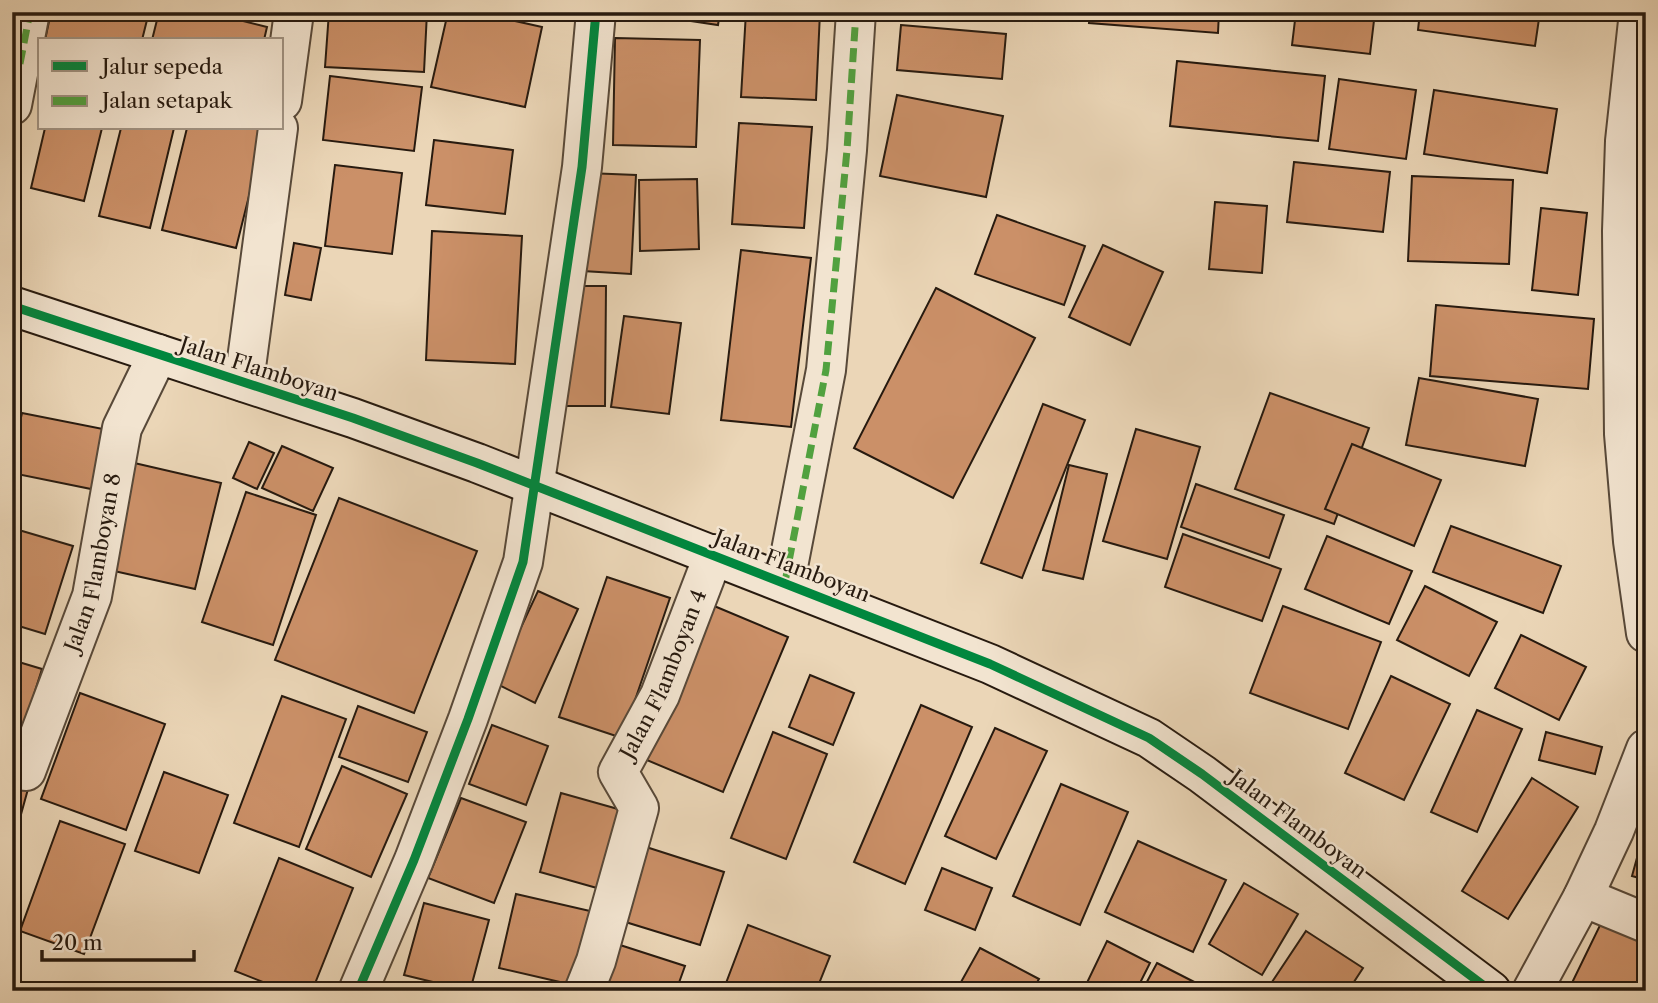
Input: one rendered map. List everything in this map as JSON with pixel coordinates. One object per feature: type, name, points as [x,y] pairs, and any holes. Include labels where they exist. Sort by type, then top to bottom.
[{"type":"street","points":[[12,105],[30,12]]},
{"type":"street","points":[[284,86],[294,12]]},
{"type":"street","points":[[358,991],[414,860],[473,706],[523,562],[582,167],[596,12]]},
{"type":"street","points":[[785,582],[826,370],[847,150],[856,12]]},
{"type":"street","points":[[1639,12],[1635,141],[1622,231],[1635,435],[1633,541],[1646,633]]},
{"type":"street","points":[[244,383],[278,130]]},
{"type":"street","name":"Jalan Flamboyan","points":[[12,306],[366,423],[714,554],[990,664],[1149,738],[1202,774],[1491,991]]},
{"type":"street","name":"Jalan Flamboyan 8","points":[[26,771],[92,596],[122,428],[158,354]]},
{"type":"street","name":"Jalan Flamboyan 4","points":[[584,991],[596,961],[639,808],[618,772],[660,695],[714,554]]},
{"type":"street","points":[[1532,991],[1615,831],[1646,749]]},
{"type":"street","points":[[1583,897],[1646,923]]},
{"type":"building","points":[[51,12],[149,12],[142,38],[45,38]]},
{"type":"building","points":[[159,12],[207,12],[267,27],[264,38],[152,38]]},
{"type":"building","points":[[329,12],[427,12],[424,72],[325,67]]},
{"type":"building","points":[[448,12],[475,12],[542,27],[525,107],[431,87]]},
{"type":"building","points":[[631,12],[720,12],[718,25]]},
{"type":"building","points":[[746,12],[820,12],[816,100],[741,97]]},
{"type":"building","points":[[932,12],[990,12],[989,18]]},
{"type":"building","points":[[1090,12],[1219,12],[1218,33],[1089,23]]},
{"type":"building","points":[[1296,12],[1375,12],[1370,54],[1292,45]]},
{"type":"building","points":[[1420,12],[1540,12],[1535,46],[1418,30]]},
{"type":"building","points":[[901,25],[1006,34],[1002,79],[897,70]]},
{"type":"building","points":[[615,38],[700,40],[696,147],[613,145]]},
{"type":"building","points":[[1177,61],[1325,76],[1318,141],[1170,126]]},
{"type":"building","points":[[330,76],[422,87],[414,151],[323,140]]},
{"type":"building","points":[[1339,79],[1416,90],[1406,159],[1329,149]]},
{"type":"building","points":[[1434,90],[1557,109],[1547,173],[1424,154]]},
{"type":"building","points":[[897,95],[1003,116],[986,197],[880,176]]},
{"type":"building","points":[[739,123],[812,127],[804,228],[732,224]]},
{"type":"building","points":[[45,130],[102,130],[84,201],[31,188]]},
{"type":"building","points":[[120,130],[174,130],[150,228],[99,216]]},
{"type":"building","points":[[187,130],[266,130],[236,248],[162,230]]},
{"type":"building","points":[[434,140],[513,150],[505,214],[426,205]]},
{"type":"building","points":[[1294,162],[1390,172],[1383,232],[1287,222]]},
{"type":"building","points":[[335,165],[402,173],[392,254],[325,246]]},
{"type":"building","points":[[587,173],[636,175],[631,274],[583,271]]},
{"type":"building","points":[[1412,176],[1513,180],[1509,264],[1408,261]]},
{"type":"building","points":[[697,179],[699,249],[640,251],[639,180]]},
{"type":"building","points":[[1215,202],[1267,206],[1262,273],[1209,269]]},
{"type":"building","points":[[1541,208],[1587,213],[1578,295],[1532,290]]},
{"type":"building","points":[[997,215],[1085,246],[1064,305],[975,274]]},
{"type":"building","points":[[432,231],[522,236],[515,364],[426,360]]},
{"type":"building","points":[[294,243],[321,248],[311,300],[285,295]]},
{"type":"building","points":[[1103,245],[1163,272],[1130,345],[1069,317]]},
{"type":"building","points":[[741,250],[811,258],[791,427],[721,420]]},
{"type":"building","points":[[1643,272],[1646,272],[1646,403],[1634,402]]},
{"type":"building","points":[[565,286],[606,286],[605,406],[565,406]]},
{"type":"building","points":[[936,288],[1035,338],[953,498],[854,448]]},
{"type":"building","points":[[1436,305],[1594,319],[1588,389],[1430,376]]},
{"type":"building","points":[[624,316],[681,323],[669,414],[611,407]]},
{"type":"building","points":[[1419,378],[1538,399],[1525,466],[1406,445]]},
{"type":"building","points":[[1270,393],[1369,428],[1334,524],[1235,489]]},
{"type":"building","points":[[1043,404],[1085,420],[1022,578],[981,563]]},
{"type":"building","points":[[22,413],[108,430],[96,490],[12,473],[12,457]]},
{"type":"building","points":[[1136,429],[1200,447],[1167,559],[1103,541]]},
{"type":"building","points":[[249,442],[274,453],[257,489],[233,478]]},
{"type":"building","points":[[1352,444],[1441,480],[1414,546],[1325,509]]},
{"type":"building","points":[[282,446],[333,468],[313,511],[262,488]]},
{"type":"building","points":[[130,462],[221,483],[195,589],[105,569]]},
{"type":"building","points":[[1069,465],[1107,474],[1083,579],[1043,570]]},
{"type":"building","points":[[1196,484],[1284,515],[1269,558],[1181,527]]},
{"type":"building","points":[[246,492],[316,515],[273,645],[202,622]]},
{"type":"building","points":[[339,498],[477,551],[414,713],[275,660]]},
{"type":"building","points":[[1451,526],[1561,566],[1543,613],[1433,572]]},
{"type":"building","points":[[12,528],[73,546],[45,634],[12,624]]},
{"type":"building","points":[[1183,534],[1281,569],[1262,621],[1165,587]]},
{"type":"building","points":[[1327,536],[1412,571],[1389,624],[1305,589]]},
{"type":"building","points":[[607,577],[670,598],[622,738],[559,717]]},
{"type":"building","points":[[1425,586],[1497,622],[1469,676],[1397,640]]},
{"type":"building","points":[[538,591],[578,609],[535,703],[495,683]]},
{"type":"building","points":[[707,603],[788,637],[723,792],[642,758]]},
{"type":"building","points":[[1283,606],[1381,642],[1348,729],[1250,693]]},
{"type":"building","points":[[1521,635],[1586,667],[1559,720],[1495,688]]},
{"type":"building","points":[[12,660],[42,669],[12,764]]},
{"type":"building","points":[[810,675],[854,693],[833,745],[789,727]]},
{"type":"building","points":[[1391,676],[1450,704],[1404,800],[1345,773]]},
{"type":"building","points":[[80,693],[165,724],[126,830],[41,799]]},
{"type":"building","points":[[282,696],[346,719],[299,847],[234,823]]},
{"type":"building","points":[[921,705],[972,727],[905,884],[854,862]]},
{"type":"building","points":[[358,706],[427,732],[408,782],[339,757]]},
{"type":"building","points":[[1477,710],[1522,729],[1477,832],[1431,812]]},
{"type":"building","points":[[492,725],[548,746],[526,805],[469,784]]},
{"type":"building","points":[[995,728],[1047,751],[996,859],[945,836]]},
{"type":"building","points":[[773,732],[827,754],[786,859],[731,838]]},
{"type":"building","points":[[1546,732],[1602,747],[1595,774],[1539,760]]},
{"type":"building","points":[[342,766],[407,794],[371,877],[306,849]]},
{"type":"building","points":[[164,772],[228,795],[199,873],[135,851]]},
{"type":"building","points":[[1532,778],[1578,807],[1508,919],[1462,891]]},
{"type":"building","points":[[1061,784],[1128,812],[1080,925],[1013,896]]},
{"type":"building","points":[[12,785],[28,789],[12,847]]},
{"type":"building","points":[[561,793],[625,811],[604,890],[540,872]]},
{"type":"building","points":[[461,798],[526,822],[494,903],[428,878]]},
{"type":"building","points":[[60,821],[125,844],[84,954],[20,931]]},
{"type":"building","points":[[1646,825],[1646,880],[1632,876]]},
{"type":"building","points":[[1138,841],[1226,880],[1193,952],[1105,912]]},
{"type":"building","points":[[643,846],[724,872],[700,945],[619,920]]},
{"type":"building","points":[[279,858],[353,888],[312,991],[286,991],[235,971]]},
{"type":"building","points":[[942,868],[992,888],[975,930],[925,910]]},
{"type":"building","points":[[1244,883],[1298,914],[1262,975],[1209,944]]},
{"type":"building","points":[[516,894],[590,911],[573,985],[499,968]]},
{"type":"building","points":[[424,903],[489,920],[470,991],[404,975]]},
{"type":"building","points":[[1606,913],[1646,932],[1646,991],[1568,991]]},
{"type":"building","points":[[748,925],[830,956],[816,991],[723,991]]},
{"type":"building","points":[[1306,931],[1363,968],[1348,991],[1266,991]]},
{"type":"building","points":[[1107,941],[1150,963],[1136,991],[1083,991]]},
{"type":"building","points":[[620,945],[685,966],[676,991],[604,991]]},
{"type":"building","points":[[980,948],[1039,979],[1032,991],[956,991]]},
{"type":"building","points":[[1157,963],[1210,990],[1142,991]]},
{"type":"marked path","points":[[12,105],[30,12]]},
{"type":"marked path","points":[[785,582],[826,370],[847,150],[856,12]]},
{"type":"cycle path","points":[[358,991],[414,860],[468,719],[523,562],[582,167],[596,12]]},
{"type":"cycle path","points":[[12,306],[353,418],[477,463],[990,664],[1149,738],[1202,774],[1491,991]]}]
